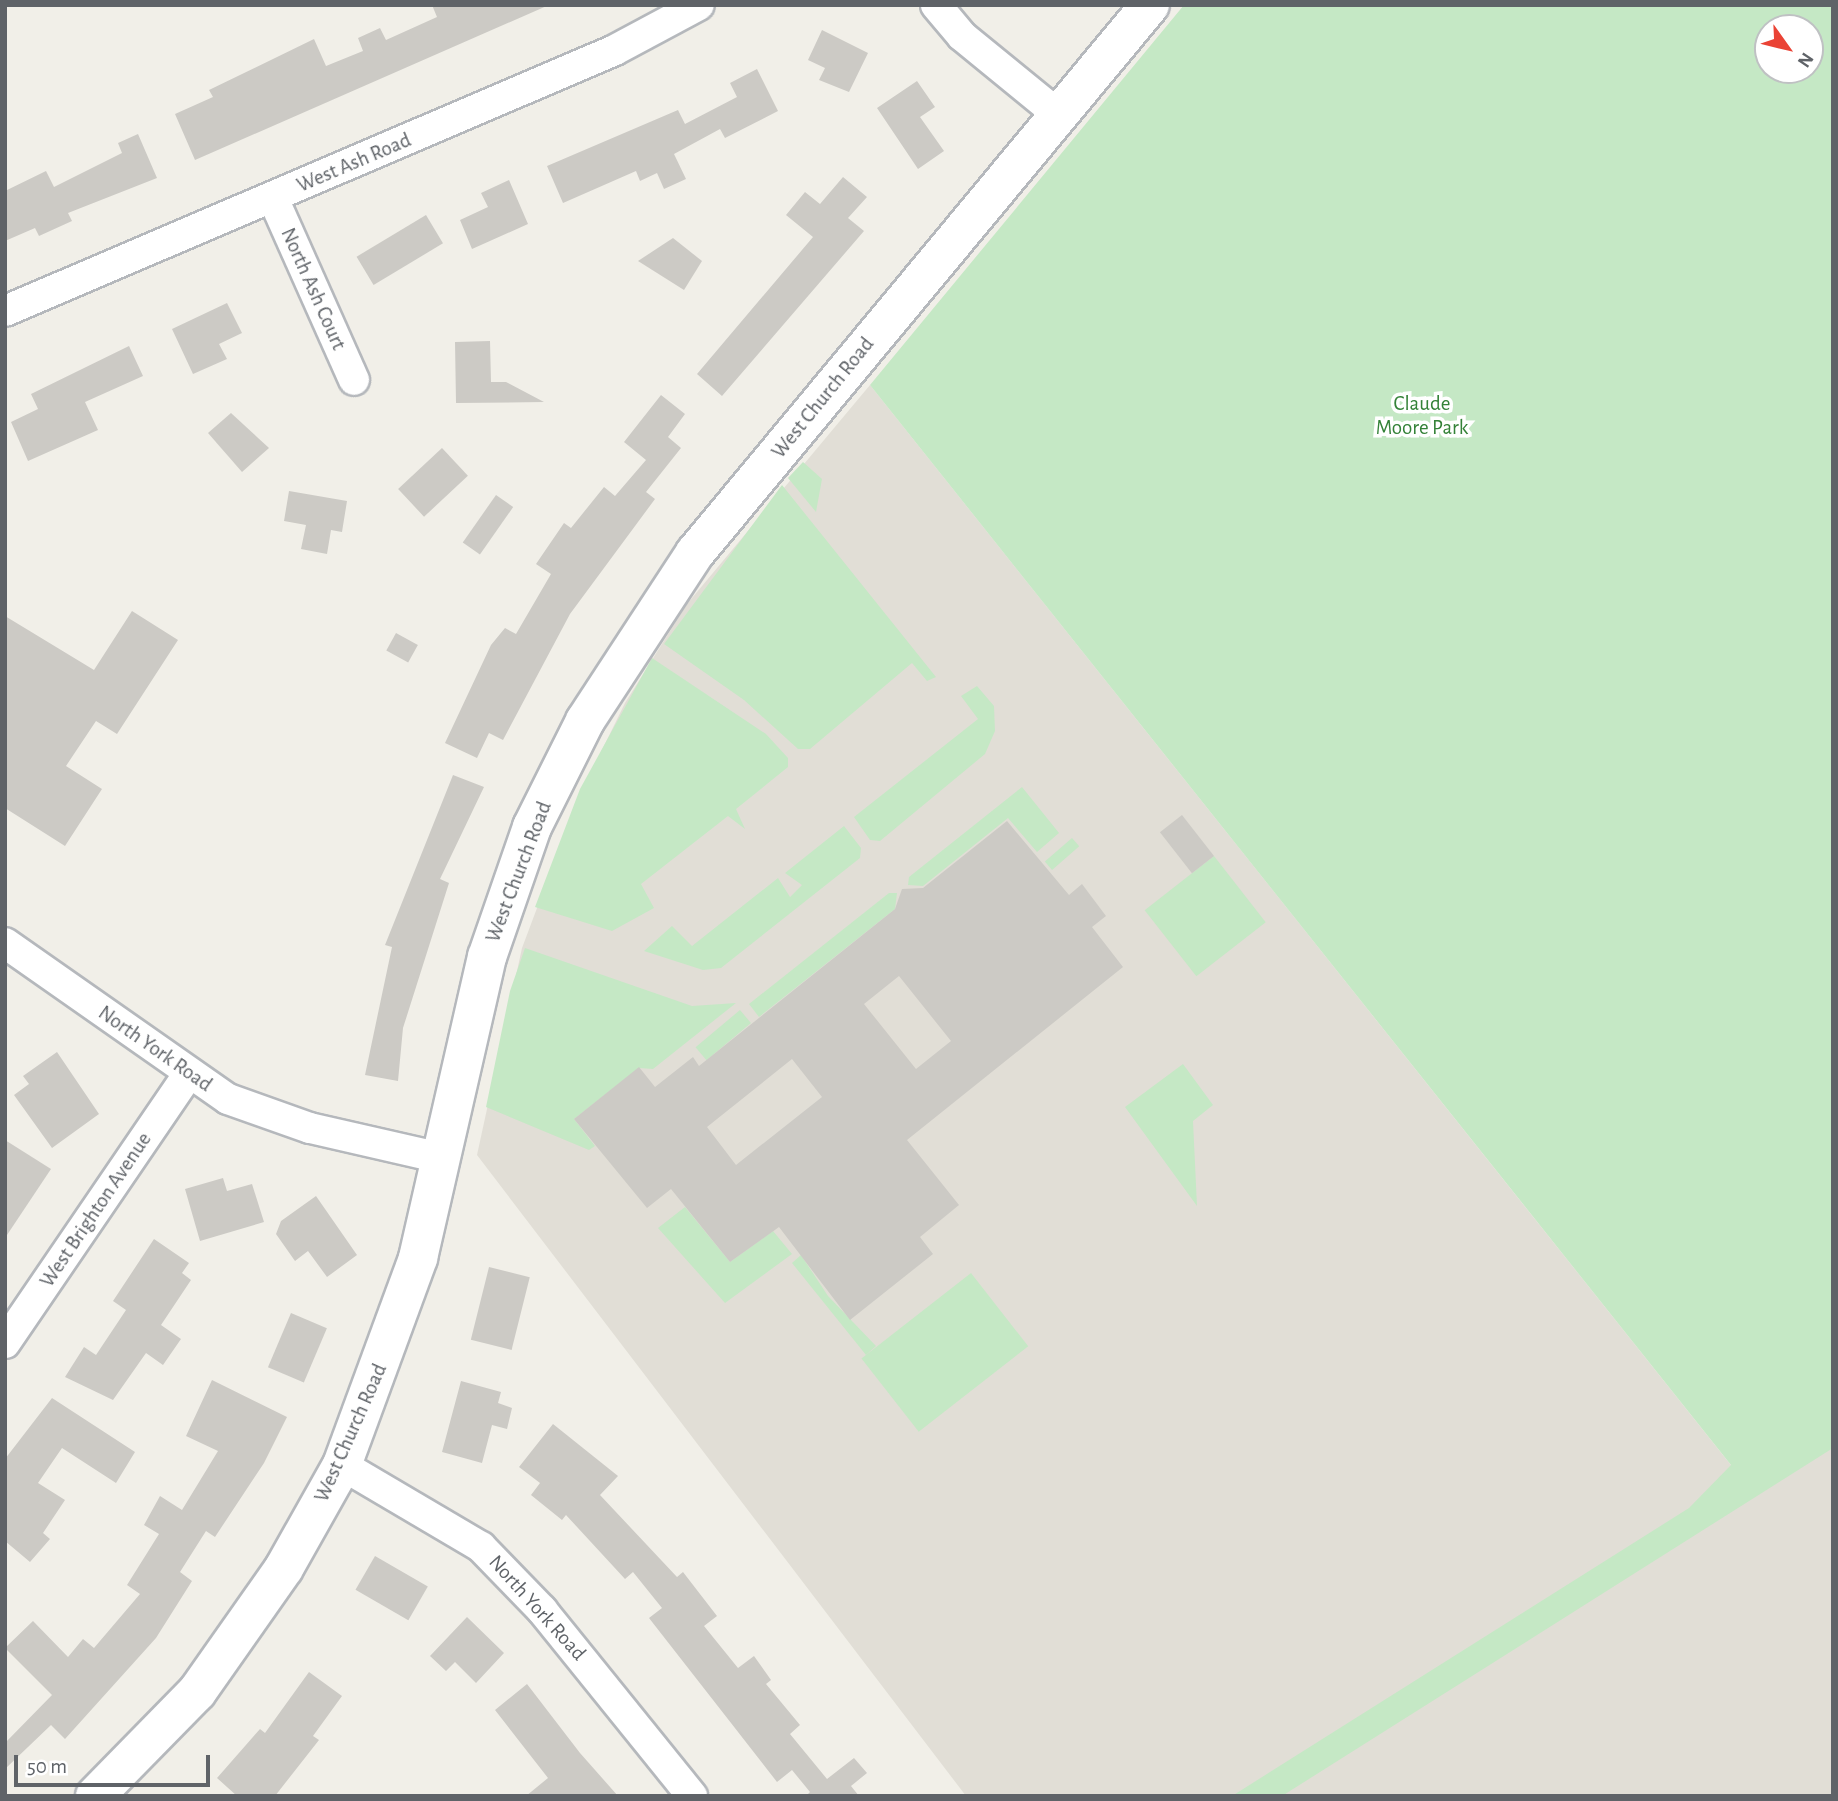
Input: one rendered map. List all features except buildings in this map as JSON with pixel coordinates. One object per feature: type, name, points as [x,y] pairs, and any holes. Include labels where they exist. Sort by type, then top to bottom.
[{"type":"main road","name":"West Church Road","points":[[94,1796],[197,1692],[284,1568],[342,1465],[387,1355],[441,1158],[499,920],[532,827],[585,721],[695,553],[1150,5]]},
{"type":"street","name":"West Ash Road","points":[[5,311],[615,50],[699,5]]},
{"type":"street","points":[[936,5],[962,36],[1059,115]]},
{"type":"street","name":"North Ash Court","points":[[273,198],[354,380]]},
{"type":"street","name":"North York Road","points":[[5,943],[187,1076],[310,1128],[441,1158]]},
{"type":"street","name":"West Brighton Avenue","points":[[5,1343],[187,1076]]},
{"type":"street","name":"North York Road","points":[[342,1465],[481,1547],[542,1610],[692,1796]]},
{"type":"shaded area","points":[[870,385],[1746,1484],[1833,1432],[1833,1796],[966,1796],[477,1155],[522,948],[578,799],[625,703],[687,604]]},
{"type":"green space","name":"Claude Moore Park","points":[[1184,5],[1833,5],[1833,1448],[1282,1796],[1232,1796],[1689,1508],[1731,1465],[870,385]]},
{"type":"green space","points":[[803,462],[822,479],[816,512],[788,478]]},
{"type":"green space","points":[[782,485],[936,677],[927,681],[912,663],[810,749],[798,749],[744,700],[664,644]]},
{"type":"green space","points":[[652,658],[766,734],[788,758],[788,767],[736,809],[745,829],[728,816],[641,884],[654,908],[612,931],[535,907],[580,789]]},
{"type":"green space","points":[[977,686],[994,706],[995,731],[985,754],[880,841],[870,840],[854,817],[978,719],[961,696]]},
{"type":"green space","points":[[1022,787],[1059,833],[1037,852],[1008,818],[923,886],[908,885],[909,877]]},
{"type":"green space","points":[[844,826],[861,848],[860,858],[721,968],[703,970],[644,951],[672,926],[692,946],[778,878],[790,897],[802,885],[785,873]]},
{"type":"green space","points":[[1072,838],[1079,846],[1052,870],[1045,862]]},
{"type":"green space","points":[[1214,856],[1266,922],[1196,976],[1145,910]]},
{"type":"green space","points":[[889,893],[897,893],[895,909],[759,1017],[749,1004]]},
{"type":"green space","points":[[525,948],[692,1006],[736,1003],[653,1069],[639,1068],[574,1119],[595,1146],[589,1150],[486,1107],[510,991]]},
{"type":"green space","points":[[740,1010],[751,1023],[706,1060],[696,1047]]},
{"type":"green space","points":[[1183,1064],[1213,1105],[1193,1121],[1197,1206],[1125,1107]]},
{"type":"green space","points":[[685,1207],[730,1262],[773,1231],[792,1254],[725,1303],[658,1228]]},
{"type":"green space","points":[[801,1255],[828,1296],[876,1346],[866,1355],[792,1263]]},
{"type":"green space","points":[[971,1273],[1028,1346],[919,1432],[861,1359]]}]
